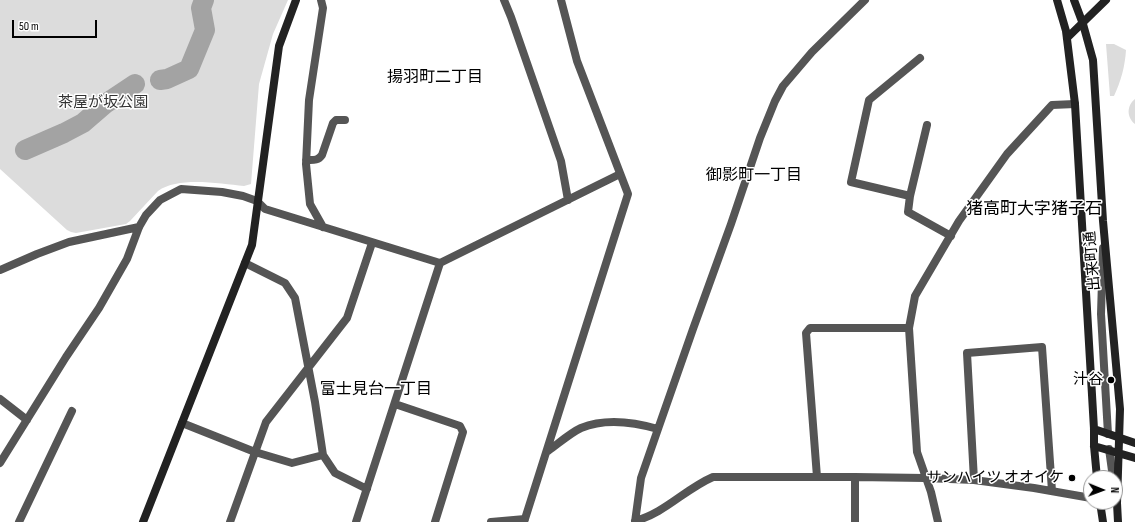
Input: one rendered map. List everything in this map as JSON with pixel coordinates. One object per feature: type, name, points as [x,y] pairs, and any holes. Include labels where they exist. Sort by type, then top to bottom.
[{"type":"main road","points":[[143,522],[252,245],[279,46],[296,0]]},
{"type":"main road","name":"出来町通","points":[[1057,0],[1067,38],[1075,104],[1096,470]]},
{"type":"main road","name":"出来町通","points":[[1074,0],[1083,24],[1093,60],[1104,221],[1120,409],[1118,470]]},
{"type":"main road","points":[[1067,38],[1106,0]]},
{"type":"main road","points":[[1094,429],[1135,443]]},
{"type":"main road","points":[[1094,446],[1109,449],[1135,458]]},
{"type":"main road","points":[[1101,510],[1103,522]]},
{"type":"main road","name":"出来町通","points":[[1117,510],[1118,522]]},
{"type":"street","points":[[321,0],[323,8],[309,100],[306,160],[310,204],[323,227]]},
{"type":"street","points":[[504,0],[561,161],[568,200]]},
{"type":"street","points":[[491,522],[525,520],[628,194],[577,61],[562,0]]},
{"type":"street","points":[[865,0],[812,52],[783,86],[775,101],[760,138],[731,224],[692,329],[641,478],[635,522],[662,510],[713,477],[817,476],[974,480],[1083,497]]},
{"type":"street","points":[[910,196],[851,182],[869,100],[920,58]]},
{"type":"street","points":[[938,522],[931,492],[917,452],[909,328],[915,296],[959,221],[1007,154],[1052,105],[1075,104]]},
{"type":"street","points":[[306,160],[319,159],[322,155],[333,123],[336,120],[345,120]]},
{"type":"street","points":[[927,125],[910,196],[908,212],[951,236]]},
{"type":"street","points":[[0,463],[66,357],[100,308],[127,259],[139,227],[146,215],[160,200],[181,189],[222,192],[243,196],[257,201],[265,209],[440,264],[620,174]]},
{"type":"street","points":[[1104,221],[1101,314],[1108,434]]},
{"type":"street","points":[[0,270],[69,242],[139,227]]},
{"type":"street","points":[[230,522],[266,422],[347,318],[372,243]]},
{"type":"street","points":[[245,263],[285,283],[295,298],[315,402],[322,454],[335,473],[367,489]]},
{"type":"street","points":[[356,522],[440,264]]},
{"type":"street","points":[[817,476],[806,333],[810,328],[909,328]]},
{"type":"street","points":[[974,480],[967,353],[1042,347],[1052,491]]},
{"type":"street","points":[[0,399],[26,420]]},
{"type":"street","points":[[395,404],[460,426],[463,432],[435,522]]},
{"type":"street","points":[[19,522],[72,411]]},
{"type":"street","points":[[548,451],[580,429],[596,424],[612,422],[658,428]]},
{"type":"street","points":[[182,423],[255,452],[292,463],[322,454]]},
{"type":"street","points":[[1109,449],[1112,470]]},
{"type":"street","points":[[855,477],[855,522]]},
{"type":"green space","name":"茶屋が坂公園","points":[[0,0],[288,0],[273,34],[259,84],[251,184],[244,186],[188,182],[167,186],[158,191],[126,224],[76,233],[67,230],[0,169]]},
{"type":"green space","points":[[1106,44],[1114,44],[1126,50],[1125,62],[1119,85],[1114,96],[1110,96]]},
{"type":"green space","points":[[1135,99],[1135,124],[1130,118],[1129,108],[1130,104]]},
{"type":"waterway","points":[[160,80],[167,79],[189,69],[205,30],[201,8],[204,0]]},
{"type":"waterway","points":[[25,150],[83,123],[105,104],[135,84]]},
{"type":"place","name":"汁谷","points":[[1111,380]]},
{"type":"place","name":"サンハイツ オオイケ","points":[[1072,478]]},
{"type":"district","name":"揚羽町二丁目","points":[[435,78]]},
{"type":"district","name":"御影町一丁目","points":[[754,176]]},
{"type":"district","name":"猪高町大字猪子石","points":[[1034,210]]},
{"type":"district","name":"富士見台一丁目","points":[[376,390]]}]
